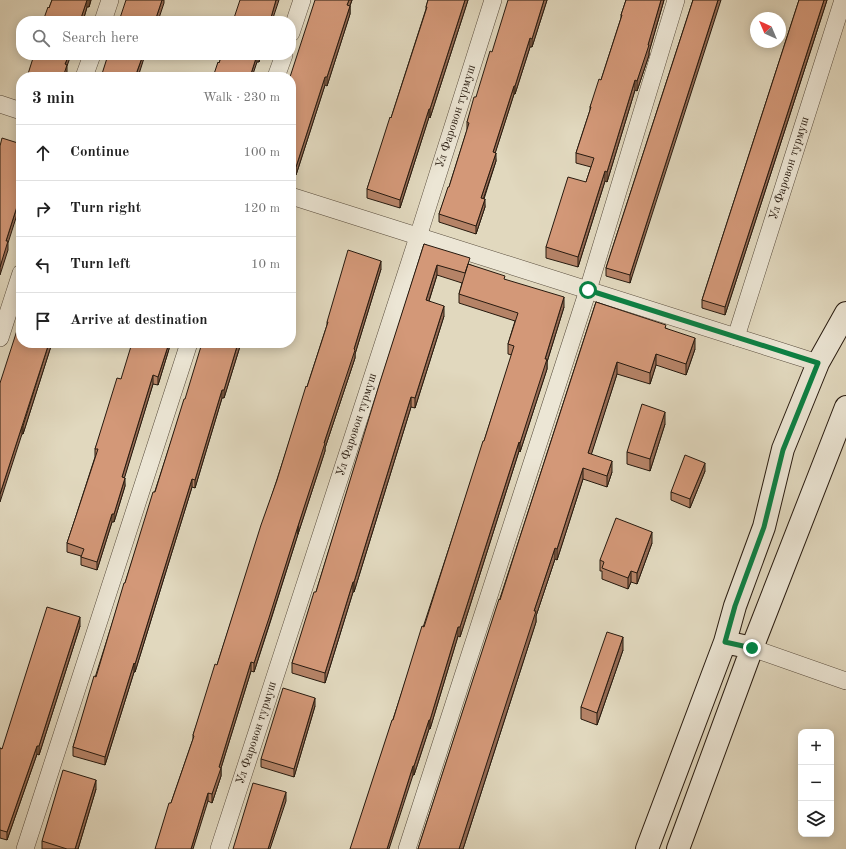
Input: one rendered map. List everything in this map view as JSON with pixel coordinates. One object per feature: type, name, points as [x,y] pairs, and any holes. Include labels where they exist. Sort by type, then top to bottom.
[{"type":"street","points":[[105,16],[110,0]]},
{"type":"street","points":[[296,18],[302,0]]},
{"type":"street","name":"Ул Фаровон турмуш","points":[[218,849],[418,237],[493,0]]},
{"type":"street","points":[[407,849],[588,290],[676,0]]},
{"type":"street","name":"Ул Фаровон турмуш","points":[[736,337],[843,0]]},
{"type":"street","points":[[86,72],[90,60]]},
{"type":"street","points":[[278,72],[282,60]]},
{"type":"street","points":[[0,104],[16,109]]},
{"type":"street","points":[[296,198],[818,363]]},
{"type":"street","points":[[0,338],[16,288]]},
{"type":"street","points":[[647,849],[725,642],[735,606],[764,527],[783,450],[818,363],[846,313]]},
{"type":"street","points":[[25,849],[188,348]]},
{"type":"street","points":[[678,849],[752,648],[846,407]]},
{"type":"street","points":[[725,642],[752,648],[846,681]]},
{"type":"building","points":[[52,0],[87,0],[82,16],[45,16],[48,7],[49,8]]},
{"type":"building","points":[[126,0],[162,0],[157,16],[121,16]]},
{"type":"building","points":[[240,0],[276,0],[271,16],[235,16]]},
{"type":"building","points":[[315,0],[349,0],[347,5],[350,6],[296,167],[296,72],[292,72]]},
{"type":"building","points":[[428,0],[465,0],[400,200],[367,189]]},
{"type":"building","points":[[508,0],[544,0],[493,152],[496,153],[481,198],[485,199],[476,226],[439,214],[469,123],[467,122],[474,97],[476,97],[490,51],[492,52]]},
{"type":"building","points":[[626,0],[661,0],[649,45],[637,81],[635,80],[607,172],[605,171],[578,257],[546,247],[568,177],[586,182],[594,158],[576,153]]},
{"type":"building","points":[[693,0],[718,0],[630,275],[606,268]]},
{"type":"building","points":[[799,0],[824,0],[725,307],[702,300],[783,48],[786,48],[786,40]]},
{"type":"building","points":[[32,60],[67,60],[65,72],[29,72]]},
{"type":"building","points":[[106,60],[141,60],[137,72],[103,72]]},
{"type":"building","points":[[220,60],[255,60],[252,72],[215,72],[218,62],[219,63]]},
{"type":"building","points":[[2,138],[16,142],[16,210],[6,241],[8,241],[0,267],[0,146]]},
{"type":"building","points":[[424,244],[470,258],[465,273],[437,265],[426,300],[444,306],[415,398],[411,397],[325,673],[292,663],[314,592],[316,592]]},
{"type":"building","points":[[348,250],[381,261],[354,349],[355,350],[269,618],[254,663],[251,662],[219,767],[221,768],[212,794],[208,793],[191,849],[155,849],[169,803],[171,803],[194,736],[193,735],[215,664],[217,665],[261,525],[328,322]]},
{"type":"building","points":[[468,264],[505,276],[504,279],[564,297],[545,359],[547,359],[460,627],[458,627],[430,720],[413,766],[387,849],[350,849],[393,720],[422,626],[424,627],[514,346],[508,344],[518,313],[459,294]]},
{"type":"building","points":[[596,302],[666,325],[665,328],[695,338],[686,364],[656,354],[650,373],[617,362],[588,453],[612,461],[607,476],[583,468],[557,549],[555,548],[534,611],[536,611],[459,849],[418,849],[499,599],[500,600]]},
{"type":"building","points":[[16,333],[16,348],[47,348],[0,494],[0,383]]},
{"type":"building","points":[[130,348],[167,348],[158,377],[153,375],[122,477],[125,478],[97,562],[81,557],[84,549],[67,543],[98,449],[95,449],[117,378],[121,379]]},
{"type":"building","points":[[200,348],[237,348],[224,390],[222,390],[195,480],[192,479],[105,757],[73,747],[94,676],[96,677],[153,492],[155,492]]},
{"type":"building","points":[[642,404],[665,412],[650,459],[627,452]]},
{"type":"building","points":[[685,455],[705,463],[690,499],[671,492]]},
{"type":"building","points":[[616,518],[652,532],[637,573],[631,571],[628,578],[602,568],[604,562],[600,560]]},
{"type":"building","points":[[47,607],[80,617],[39,746],[37,746],[7,832],[0,830],[0,748],[2,749]]},
{"type":"building","points":[[607,632],[623,637],[597,713],[581,707]]},
{"type":"building","points":[[283,688],[315,698],[294,769],[261,759]]},
{"type":"building","points":[[63,770],[96,780],[75,849],[67,849],[42,841]]},
{"type":"building","points":[[253,783],[286,792],[268,849],[233,849]]},
{"type":"route","points":[[588,290],[818,363],[783,450],[764,527],[735,606],[725,642],[752,648]]}]
